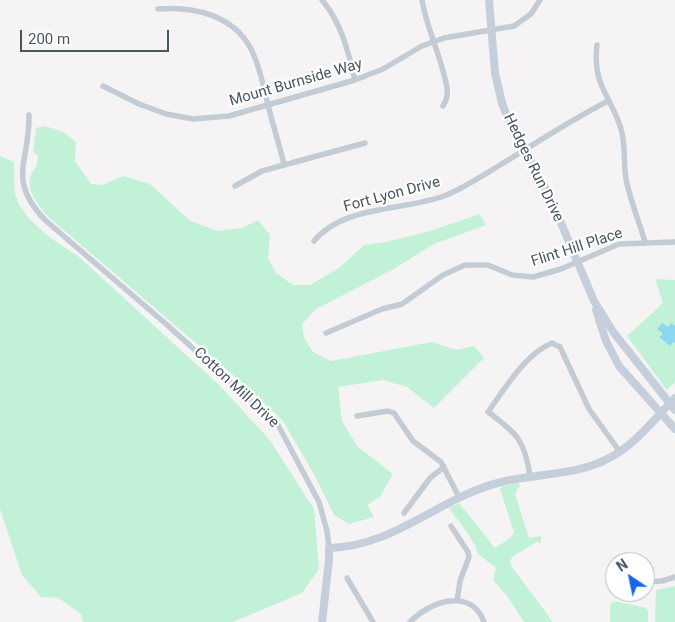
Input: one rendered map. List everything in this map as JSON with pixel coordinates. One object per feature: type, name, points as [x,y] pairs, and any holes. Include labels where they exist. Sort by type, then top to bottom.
[{"type":"street","points":[[322,0],[333,15],[344,36],[356,80]]},
{"type":"street","points":[[422,0],[432,42],[447,88],[447,98],[443,106]]},
{"type":"street","name":"Hedges Run Drive","points":[[489,0],[495,73],[508,119],[550,197],[594,301],[606,342],[613,355],[627,376],[675,429]]},
{"type":"street","name":"Mount Burnside Way","points":[[104,86],[152,110],[185,118],[216,118],[356,80],[383,69],[407,54],[432,42],[452,36],[507,28],[531,14],[540,0]]},
{"type":"street","points":[[158,9],[180,8],[201,11],[217,17],[234,28],[246,40],[254,55],[284,164]]},
{"type":"street","points":[[597,45],[597,73],[600,84],[621,128],[628,185],[645,242]]},
{"type":"street","name":"Fort Lyon Drive","points":[[314,241],[328,226],[354,216],[429,200],[457,190],[608,102]]},
{"type":"street","name":"Cotton Mill Drive","points":[[29,115],[30,128],[22,175],[24,189],[30,203],[45,220],[166,324],[278,426],[320,502],[329,548]]},
{"type":"street","points":[[235,186],[262,171],[365,143]]},
{"type":"street","name":"Flint Hill Place","points":[[326,333],[382,310],[402,304],[443,275],[465,265],[488,265],[512,275],[541,276],[578,263],[619,244],[675,242]]},
{"type":"street","name":"Hedges Run Drive","points":[[594,301],[614,334],[673,404]]},
{"type":"street","points":[[530,476],[525,451],[518,437],[508,426],[488,412],[522,368],[538,352],[552,343],[560,347],[589,409],[620,452]]},
{"type":"street","points":[[322,622],[330,560],[329,548],[362,544],[383,538],[459,497],[486,486],[530,476],[589,467],[620,452],[638,437],[660,413],[673,404]]},
{"type":"street","points":[[357,416],[388,411],[394,414],[413,441],[436,458],[444,467],[459,497]]},
{"type":"street","points":[[404,513],[430,478],[444,467]]},
{"type":"street","points":[[450,526],[470,557],[460,581],[457,601]]},
{"type":"street","points":[[655,581],[675,577]]},
{"type":"street","points":[[347,578],[373,622]]},
{"type":"street","points":[[410,622],[420,613],[435,605],[457,601],[472,606],[480,614],[484,622]]},
{"type":"green space","points":[[45,126],[63,132],[76,142],[75,161],[91,184],[102,185],[123,176],[150,184],[189,220],[217,231],[242,228],[258,220],[270,235],[268,258],[276,273],[293,285],[310,285],[339,268],[364,245],[386,242],[430,231],[480,214],[486,225],[434,244],[392,270],[316,309],[302,324],[304,338],[313,352],[331,361],[432,342],[456,350],[474,346],[484,358],[434,408],[407,387],[383,380],[338,387],[342,421],[358,447],[393,474],[380,497],[367,505],[374,517],[349,524],[334,515],[315,476],[283,421],[239,380],[45,214],[34,197],[29,183],[38,160],[38,156],[33,152],[36,128]]},
{"type":"green space","points":[[0,156],[14,162],[16,197],[26,215],[42,231],[78,256],[219,385],[269,439],[314,509],[319,569],[302,593],[233,622],[83,622],[81,614],[58,598],[41,597],[22,575],[0,509]]},
{"type":"green space","points":[[655,279],[675,280],[675,382],[667,390],[627,336],[663,303]]},
{"type":"green space","points":[[518,483],[520,485],[515,494],[529,538],[541,536],[541,543],[537,542],[512,557],[510,562],[553,622],[524,622],[507,596],[493,580],[496,568],[478,554],[466,531],[449,508],[459,503],[495,548],[511,537],[514,532],[500,489],[503,486]]},
{"type":"green space","points":[[675,586],[675,622],[655,622],[656,590]]},
{"type":"green space","points":[[619,602],[646,608],[648,611],[648,622],[610,622],[610,604]]},
{"type":"water","points":[[662,323],[668,327],[671,323],[675,326],[675,343],[673,342],[670,346],[659,337],[663,334],[657,329]]}]
